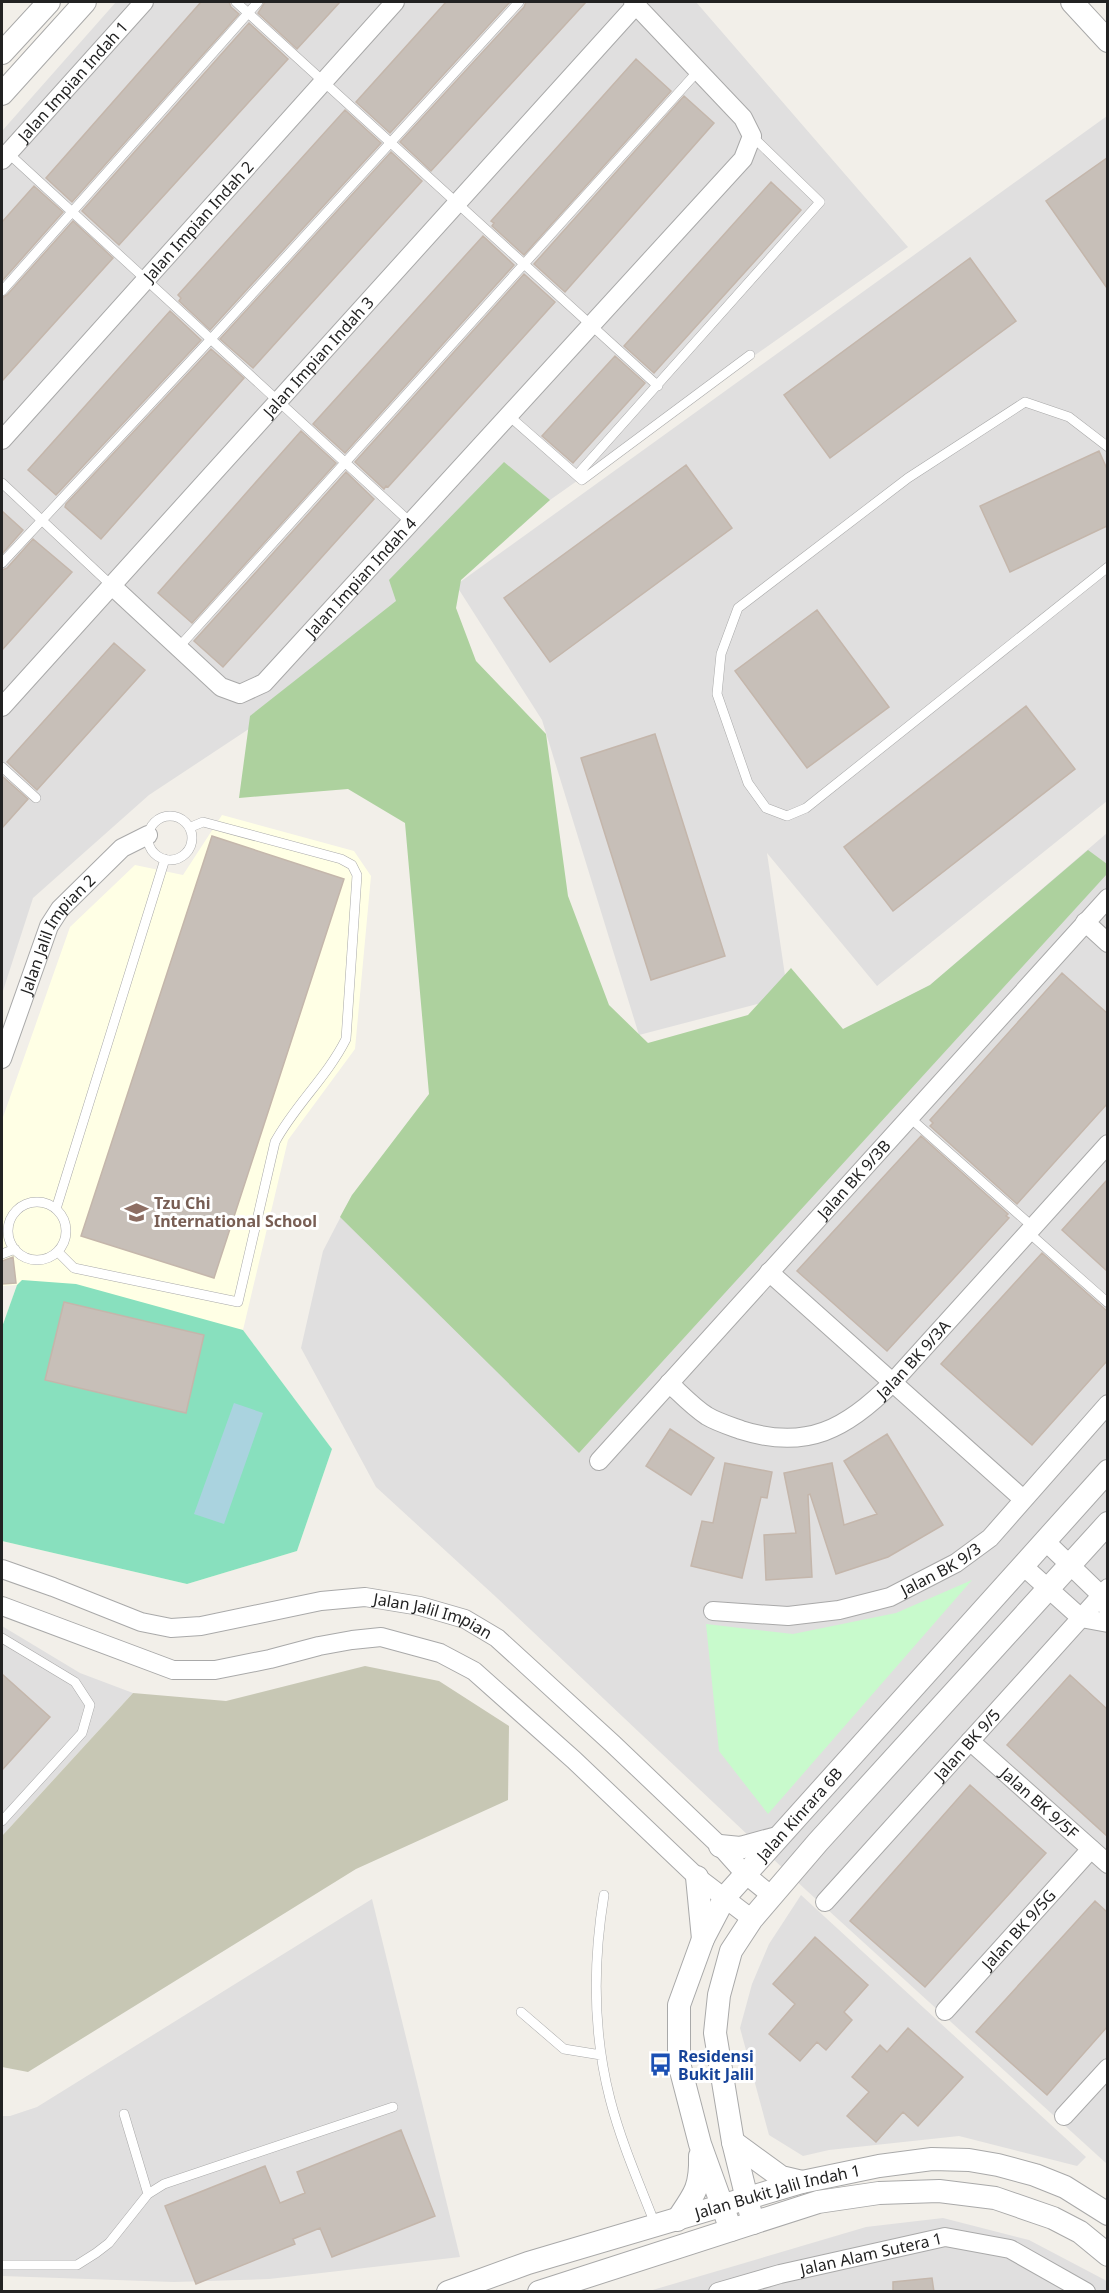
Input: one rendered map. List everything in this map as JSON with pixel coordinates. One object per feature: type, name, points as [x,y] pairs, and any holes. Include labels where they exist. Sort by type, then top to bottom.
[{"type":"street","points":[[2,53],[49,2]]},
{"type":"street","points":[[2,94],[85,2]]},
{"type":"street","name":"Jalan Impian Indah 1","points":[[5,157],[144,2]]},
{"type":"street","name":"Jalan Impian Indah 2","points":[[2,440],[395,2]]},
{"type":"street","points":[[1072,2],[1107,41]]},
{"type":"street","points":[[634,3],[743,118],[752,136]]},
{"type":"street","name":"Jalan Impian Indah 3","points":[[2,707],[634,3]]},
{"type":"street","name":"Jalan Impian Indah 4","points":[[111,585],[221,687],[240,694],[264,683],[743,159],[752,136]]},
{"type":"street","name":"Jalan Jalil Impian 2","points":[[2,1059],[50,926],[60,909],[122,848],[148,835]]},
{"type":"street","name":"Jalan BK 9/3B","points":[[598,1461],[1107,898]]},
{"type":"street","points":[[1085,922],[1107,943]]},
{"type":"street","name":"Jalan BK 9/3A","points":[[669,1383],[707,1416],[729,1426],[772,1438],[801,1438],[830,1430],[874,1402],[1107,1144]]},
{"type":"street","points":[[769,1272],[1023,1500]]},
{"type":"street","name":"Jalan BK 9/3","points":[[713,1611],[788,1616],[839,1610],[890,1597],[956,1563],[990,1538],[1107,1404]]},
{"type":"street","name":"Jalan Kinrara 6B","points":[[730,2230],[700,2144],[679,2063],[679,2005],[703,1939],[725,1897],[1107,1471]]},
{"type":"street","name":"Jalan Kinrara 6B","points":[[753,2223],[733,2142],[715,2033],[716,2012],[731,1952],[752,1918],[1107,1523]]},
{"type":"street","points":[[1044,1540],[1105,1597]]},
{"type":"street","points":[[1022,1565],[1081,1618],[1107,1623]]},
{"type":"street","name":"Jalan Jalil Impian","points":[[2,1569],[141,1622],[171,1628],[201,1626],[321,1601],[365,1597],[420,1605],[465,1619],[497,1638],[720,1846],[745,1874],[772,1896]]},
{"type":"street","name":"Jalan BK 9/5","points":[[825,1902],[1081,1618],[1105,1597]]},
{"type":"street","name":"Jalan Jalil Impian","points":[[2,1606],[172,1670],[215,1670],[319,1646],[381,1637],[440,1653],[474,1671],[574,1760],[697,1877],[752,1918]]},
{"type":"street","name":"Jalan BK 9/5F","points":[[970,1741],[1107,1864]]},
{"type":"street","points":[[720,1846],[740,1848],[778,1838]]},
{"type":"street","name":"Jalan BK 9/5G","points":[[945,2011],[1090,1849]]},
{"type":"street","points":[[697,1877],[703,1939]]},
{"type":"street","points":[[1064,2116],[1107,2068]]},
{"type":"street","points":[[733,2142],[781,2177],[802,2182]]},
{"type":"street","points":[[666,2222],[695,2191],[700,2177],[700,2144]]},
{"type":"street","name":"Jalan Bukit Jalil Indah 1","points":[[448,2292],[528,2263],[802,2182],[879,2166],[932,2159],[969,2160],[1035,2175],[1065,2187],[1107,2214]]},
{"type":"street","name":"Jalan Bukit Jalil Indah 1","points":[[538,2292],[818,2202],[879,2193],[914,2191],[962,2193],[1004,2200],[1053,2218],[1080,2232],[1107,2255]]},
{"type":"street","name":"Jalan Alam Sutera 1","points":[[718,2292],[782,2283],[945,2237],[1010,2249],[1086,2292]]},
{"type":"lane","points":[[236,2],[658,386]]},
{"type":"lane","points":[[2,291],[258,2]]},
{"type":"lane","points":[[2,563],[211,339],[519,2]]},
{"type":"lane","points":[[178,648],[698,71]]},
{"type":"lane","points":[[577,476],[820,202],[752,136]]},
{"type":"lane","points":[[5,157],[73,212],[410,522]]},
{"type":"lane","points":[[508,416],[582,480],[750,355]]},
{"type":"lane","points":[[1107,447],[1070,417],[1025,402],[908,478],[738,608],[721,654],[717,694],[748,783],[766,808],[787,816],[806,808],[1107,567]]},
{"type":"lane","points":[[2,483],[111,585]]},
{"type":"lane","points":[[2,767],[36,798]]},
{"type":"lane","points":[[167,815],[180,817],[190,827],[193,842],[179,858],[165,859],[159,857],[150,847],[148,835],[154,822],[167,815]]},
{"type":"lane","points":[[58,1252],[74,1268],[238,1302],[275,1142],[286,1120],[337,1057],[346,1039],[357,875],[352,865],[341,859],[203,822],[190,827]]},
{"type":"lane","points":[[56,1209],[165,859]]},
{"type":"lane","points":[[909,1117],[1031,1229],[1107,1303]]},
{"type":"lane","points":[[40,1202],[56,1209],[63,1216],[66,1225],[66,1235],[58,1252],[40,1260],[31,1260],[15,1249],[10,1241],[6,1222],[22,1207],[30,1203],[40,1202]]},
{"type":"lane","points":[[2,1254],[15,1249]]},
{"type":"lane","points":[[2,1638],[75,1682],[90,1705],[82,1733],[2,1821]]},
{"type":"lane","points":[[604,1894],[598,1934],[596,1977],[601,2055],[622,2141],[666,2222]]},
{"type":"lane","points":[[521,2012],[564,2049],[601,2055]]},
{"type":"lane","points":[[2,2265],[77,2265],[109,2243],[148,2194],[164,2184],[393,2107]]},
{"type":"lane","points":[[124,2114],[148,2194]]},
{"type":"shaded area","points":[[116,2],[696,2],[908,247],[550,500],[264,719],[149,795],[33,898],[2,994],[2,131]]},
{"type":"shaded area","points":[[1107,116],[1107,801],[877,986],[767,853],[788,996],[639,1035],[542,720],[456,585]]},
{"type":"shaded area","name":"Tzu Chi International School","points":[[222,815],[354,851],[371,876],[355,1049],[288,1140],[243,1330],[332,1449],[297,1551],[187,1584],[2,1541],[2,1327],[17,1285],[2,1286],[2,1120],[70,927],[135,865],[183,875]]},
{"type":"shaded area","points":[[1107,833],[1107,2164],[806,1890],[376,1487],[301,1348],[323,1251],[352,1195],[780,1062],[930,985]]},
{"type":"shaded area","points":[[2,1626],[80,1673],[133,1693],[2,1836]]},
{"type":"shaded area","points":[[365,1666],[439,1681],[509,1726],[508,1800],[356,1869],[28,2072],[2,2067],[2,1836],[133,1693],[226,1701]]},
{"type":"shaded area","name":"Residensi Bukit Jalil","points":[[801,1895],[1086,2157],[1077,2166],[959,2136],[829,2150],[803,2156],[769,2135],[740,2028],[752,1984],[769,1944]]},
{"type":"shaded area","points":[[372,1899],[460,2257],[269,2279],[174,2282],[2,2276],[2,2116],[10,2116],[37,2107]]},
{"type":"shaded area","points":[[943,2218],[1029,2240],[1108,2282],[1107,2292],[646,2292],[866,2227]]},
{"type":"green space","points":[[504,462],[550,500],[461,580],[456,608],[476,661],[546,734],[568,896],[609,1005],[648,1043],[748,1015],[791,968],[843,1029],[930,985],[1088,850],[1107,864],[1107,874],[579,1453],[340,1217],[352,1195],[429,1094],[405,823],[348,789],[239,798],[250,716],[396,601],[389,580]]},
{"type":"green space","points":[[22,1280],[76,1284],[243,1330],[332,1449],[297,1551],[187,1584],[2,1541],[2,1327],[17,1285]]},
{"type":"green space","points":[[972,1580],[768,1814],[719,1751],[706,1624],[793,1634],[896,1613]]},
{"type":"water","points":[[234,1403],[263,1413],[224,1524],[194,1514]]},
{"type":"building","points":[[201,2],[229,2],[239,14],[72,202],[46,178]]},
{"type":"building","points":[[265,2],[340,2],[297,49],[258,13]]},
{"type":"building","points":[[446,2],[510,2],[390,133],[356,102]]},
{"type":"building","points":[[526,2],[586,2],[431,171],[400,142],[524,7]]},
{"type":"building","points":[[249,23],[288,59],[119,245],[82,211]]},
{"type":"building","points":[[636,59],[671,91],[524,255],[492,226],[494,223],[491,221]]},
{"type":"building","points":[[684,96],[714,123],[565,292],[534,264]]},
{"type":"building","points":[[345,110],[381,143],[210,330],[179,301],[181,298],[178,295]]},
{"type":"building","points":[[391,152],[422,181],[253,368],[220,339]]},
{"type":"building","points":[[1107,158],[1107,288],[1046,201]]},
{"type":"building","points":[[771,182],[801,210],[654,373],[624,346]]},
{"type":"building","points":[[34,186],[63,212],[2,281],[2,222]]},
{"type":"building","points":[[73,221],[113,258],[2,381],[2,298]]},
{"type":"building","points":[[483,236],[514,265],[345,453],[313,424]]},
{"type":"building","points":[[970,258],[1016,321],[830,458],[784,395]]},
{"type":"building","points":[[524,274],[555,302],[384,489],[355,462]]},
{"type":"building","points":[[170,311],[201,340],[56,495],[28,470]]},
{"type":"building","points":[[211,349],[244,378],[101,539],[65,507],[66,504]]},
{"type":"building","points":[[615,356],[645,383],[573,463],[542,436]]},
{"type":"building","points":[[301,431],[336,463],[192,623],[158,593]]},
{"type":"building","points":[[1099,451],[1107,469],[1107,526],[1010,572],[980,506]]},
{"type":"building","points":[[686,465],[732,528],[550,662],[504,598]]},
{"type":"building","points":[[346,472],[374,499],[223,667],[194,641]]},
{"type":"building","points":[[2,511],[23,530],[2,554]]},
{"type":"building","points":[[33,539],[72,572],[2,650],[2,570],[7,568]]},
{"type":"building","points":[[817,610],[889,707],[807,768],[735,671]]},
{"type":"building","points":[[114,643],[145,670],[37,790],[7,762]]},
{"type":"building","points":[[1026,706],[1075,769],[893,911],[844,847]]},
{"type":"building","points":[[655,734],[725,956],[651,980],[581,758]]},
{"type":"building","points":[[2,776],[28,799],[2,828]]},
{"type":"building","points":[[212,836],[344,879],[214,1278],[81,1236]]},
{"type":"building","points":[[1062,973],[1107,1013],[1107,1104],[1017,1204],[930,1126],[933,1123],[930,1120]]},
{"type":"building","points":[[921,1136],[1008,1214],[1006,1216],[1009,1218],[887,1351],[797,1271]]},
{"type":"building","points":[[1107,1180],[1107,1271],[1062,1230]]},
{"type":"building","points":[[1042,1253],[1107,1311],[1107,1361],[1032,1445],[941,1364]]},
{"type":"building","points":[[13,1257],[16,1283],[2,1284],[2,1261]]},
{"type":"building","points":[[64,1302],[204,1335],[186,1413],[45,1380]]},
{"type":"building","points":[[670,1429],[714,1458],[691,1495],[646,1466]]},
{"type":"building","points":[[887,1434],[943,1525],[888,1557],[836,1574],[810,1494],[808,1495],[812,1577],[766,1580],[764,1535],[796,1533],[784,1473],[832,1463],[844,1525],[877,1514],[844,1461]]},
{"type":"building","points":[[725,1463],[772,1472],[767,1498],[761,1497],[742,1578],[691,1566],[702,1521],[713,1523]]},
{"type":"building","points":[[2,1674],[50,1717],[2,1770]]},
{"type":"building","points":[[1070,1675],[1107,1709],[1107,1836],[1007,1745]]},
{"type":"building","points":[[970,1785],[1046,1853],[925,1987],[850,1921]]},
{"type":"building","points":[[1095,1901],[1107,1912],[1107,2027],[1047,2095],[976,2032]]},
{"type":"building","points":[[815,1937],[868,1985],[844,2012],[852,2020],[826,2050],[817,2042],[800,2061],[769,2034],[795,2004],[773,1984]]},
{"type":"building","points":[[908,2028],[963,2077],[918,2126],[903,2112],[876,2142],[847,2116],[869,2092],[852,2077],[880,2045],[887,2052]]},
{"type":"building","points":[[401,2130],[435,2216],[332,2257],[320,2228],[293,2239],[295,2244],[196,2284],[165,2206],[265,2166],[280,2203],[305,2193],[297,2172]]},
{"type":"building","points":[[932,2278],[934,2292],[893,2292],[893,2282]]},
{"type":"place","name":"Tzu Chi International School","points":[[136,1212]]},
{"type":"place","name":"Residensi Bukit Jalil","points":[[660,2065]]}]
